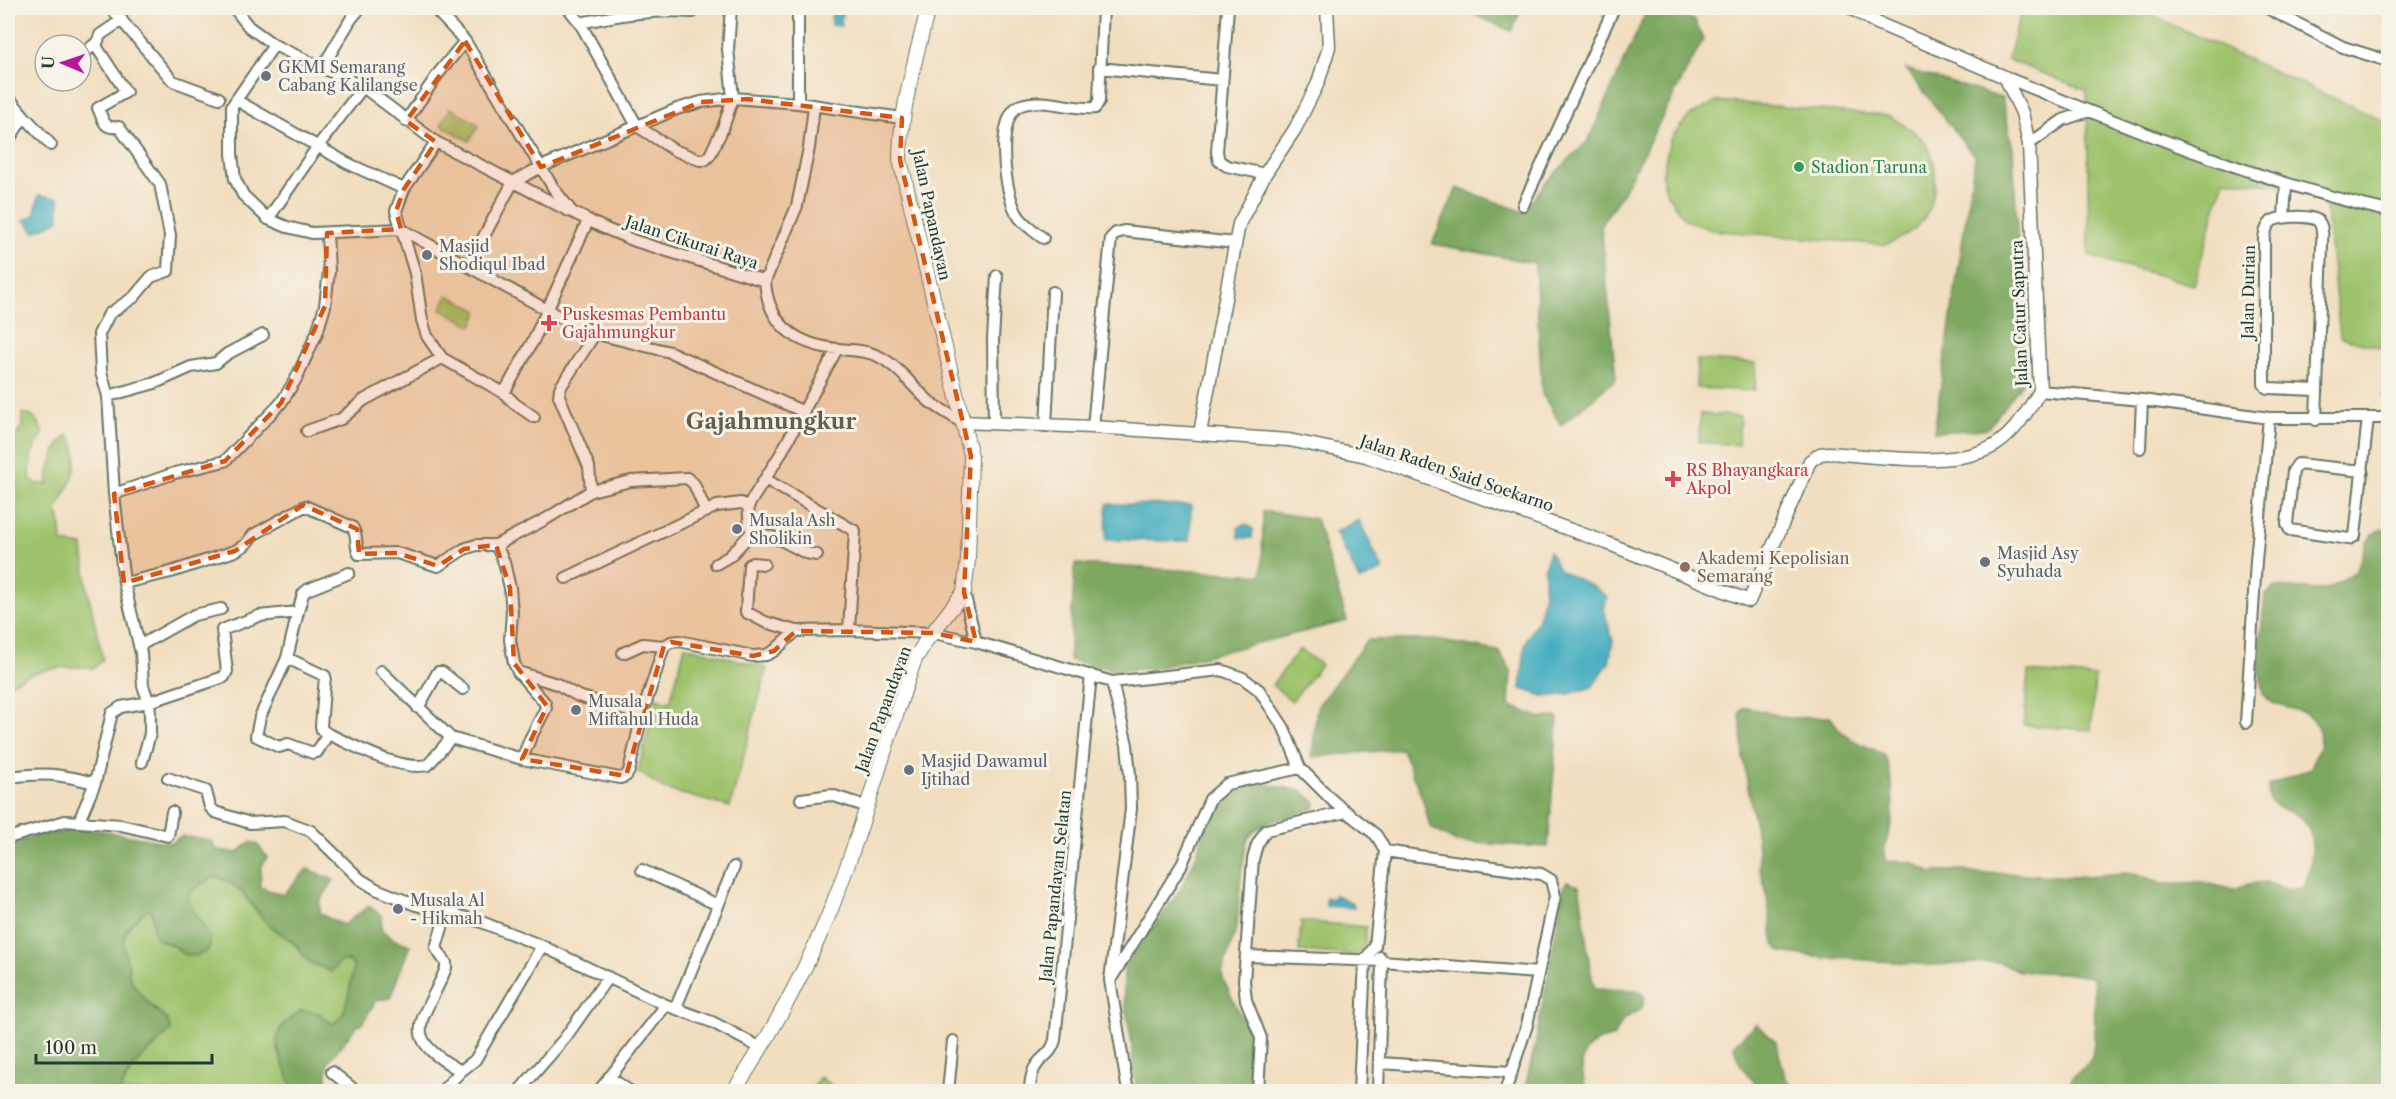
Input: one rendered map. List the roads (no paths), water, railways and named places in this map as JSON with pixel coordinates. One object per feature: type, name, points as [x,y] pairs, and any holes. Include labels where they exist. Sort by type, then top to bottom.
[{"type":"main road","name":"Jalan Papandayan","points":[[733,1092],[798,982],[827,918],[850,856],[915,659],[964,592],[968,560],[971,456],[900,160],[902,118],[928,8]]},
{"type":"street","points":[[111,8],[173,81],[219,98]]},
{"type":"street","name":"Jalan Cikurai Raya","points":[[234,8],[249,27],[274,45],[363,87],[436,142],[513,182],[588,220],[635,240],[765,281],[766,299],[775,318],[799,339],[816,346],[876,354],[891,363],[931,403],[961,422]]},
{"type":"street","points":[[322,68],[360,8]]},
{"type":"street","name":"Jalan Cikurai Raya","points":[[434,8],[465,41],[540,167],[572,212]]},
{"type":"street","points":[[568,8],[580,23],[637,126],[674,150],[705,160],[710,155],[723,128],[733,98],[728,49],[731,8]]},
{"type":"street","points":[[798,8],[798,103]]},
{"type":"street","points":[[1043,238],[1018,216],[1008,190],[1004,142],[1008,116],[1014,109],[1031,103],[1095,108],[1099,101],[1103,8]]},
{"type":"street","points":[[1228,8],[1217,152],[1219,161],[1227,166],[1265,174]]},
{"type":"street","points":[[1200,433],[1239,224],[1265,174],[1295,129],[1318,83],[1329,47],[1327,8]]},
{"type":"street","points":[[1523,205],[1614,8]]},
{"type":"street","points":[[1851,8],[1877,23],[2089,111],[2286,184],[2388,211]]},
{"type":"street","points":[[2267,8],[2343,46],[2388,61]]},
{"type":"street","points":[[580,23],[630,13],[660,10],[693,12]]},
{"type":"street","points":[[93,46],[100,35],[122,20]]},
{"type":"street","points":[[406,121],[438,74],[465,41]]},
{"type":"street","points":[[96,43],[98,51],[126,92],[98,108],[107,127],[111,129],[119,127],[160,184],[170,235],[168,271],[151,277],[134,297],[109,314],[99,333],[100,372],[108,396],[114,494],[124,583],[139,646],[142,686],[149,702],[150,725],[142,762]]},
{"type":"street","points":[[274,45],[232,106],[232,154],[235,179],[243,195],[268,219],[297,230],[327,233],[401,229],[547,309],[596,332],[670,352],[804,412]]},
{"type":"street","points":[[1099,68],[1222,80]]},
{"type":"street","name":"Jalan Catur Saputra","points":[[1749,601],[1810,460],[1820,454],[1829,453],[1930,460],[1986,451],[2010,433],[2027,413],[2040,391],[2029,144],[2022,113],[2005,77]]},
{"type":"street","points":[[268,219],[318,146],[363,87]]},
{"type":"street","points":[[8,98],[51,145]]},
{"type":"street","points":[[468,266],[513,182],[540,167],[677,109],[701,102],[733,98],[798,103],[902,118]]},
{"type":"street","points":[[243,104],[347,163],[404,189]]},
{"type":"street","points":[[765,281],[797,206],[809,148],[814,106]]},
{"type":"street","points":[[2029,144],[2063,120],[2089,111]]},
{"type":"street","points":[[8,141],[24,116]]},
{"type":"street","points":[[436,142],[404,189],[396,211],[414,273],[422,320],[432,346],[442,358],[504,393],[515,405],[534,417]]},
{"type":"street","points":[[2286,184],[2284,217],[2311,218],[2318,221],[2322,227],[2316,420]]},
{"type":"street","name":"Jalan Durian","points":[[2284,217],[2272,221],[2264,238],[2264,384],[2275,390],[2317,390]]},
{"type":"street","points":[[504,393],[533,341],[588,220]]},
{"type":"street","points":[[1093,427],[1111,238],[1116,233],[1124,231],[1234,243]]},
{"type":"street","points":[[114,494],[166,476],[225,461],[281,403],[296,379],[317,333],[325,306],[329,271],[327,233]]},
{"type":"street","points":[[994,422],[993,339],[997,276]]},
{"type":"street","points":[[1046,426],[1053,292]]},
{"type":"street","points":[[591,491],[589,467],[559,396],[560,388],[596,332]]},
{"type":"street","points":[[108,396],[155,383],[191,368],[216,363],[227,354],[263,335]]},
{"type":"street","points":[[817,555],[806,553],[781,540],[753,531],[750,526],[748,506],[804,412],[837,349]]},
{"type":"street","points":[[307,431],[341,418],[364,400],[442,358]]},
{"type":"street","points":[[2040,391],[2142,400],[2269,418],[2316,420],[2388,418]]},
{"type":"street","points":[[2140,448],[2142,400]]},
{"type":"street","points":[[2246,722],[2256,561],[2269,418]]},
{"type":"street","points":[[2362,471],[2298,464],[2293,471],[2287,527],[2296,531],[2352,538],[2356,528],[2368,418]]},
{"type":"street","name":"Jalan Raden Said Soekarno","points":[[961,422],[1093,427],[1300,441],[1366,456],[1607,543],[1749,601]]},
{"type":"street","points":[[124,583],[171,572],[235,551],[245,545],[253,535],[305,506],[352,527],[356,535],[355,545],[359,554],[397,553],[438,566],[464,549],[476,545],[496,545],[546,519],[591,491],[632,481],[687,478],[694,484],[706,512]]},
{"type":"street","points":[[765,479],[855,531],[849,630]]},
{"type":"street","points":[[566,578],[706,512],[728,504],[741,503],[748,506]]},
{"type":"street","points":[[716,564],[730,556],[753,531]]},
{"type":"street","points":[[496,545],[504,562],[510,588],[511,654],[518,672],[546,708],[522,759]]},
{"type":"street","points":[[764,564],[749,565],[746,612],[765,622],[796,631],[934,633],[976,642],[1112,682],[1221,670],[1243,678],[1259,690],[1284,728],[1300,768],[1346,812],[1376,836],[1385,851],[1375,946],[1365,960],[1359,1092]]},
{"type":"street","points":[[328,734],[317,752],[313,753],[288,744],[279,747],[256,736],[260,717],[287,658],[303,594],[307,590],[348,573]]},
{"type":"street","points":[[964,592],[976,642]]},
{"type":"street","points":[[139,646],[194,615],[221,609]]},
{"type":"street","points":[[79,821],[95,783],[112,713],[121,707],[149,702],[199,687],[225,675],[225,652],[221,632],[223,629],[259,616],[298,612]]},
{"type":"street","points":[[381,671],[451,738],[522,759],[620,778],[626,776],[629,771],[642,715],[664,646],[670,642],[679,641],[753,656],[766,655],[774,651],[796,631]]},
{"type":"street","points":[[623,653],[643,644],[664,646]]},
{"type":"street","points":[[287,658],[325,676],[321,726],[322,730],[328,734],[389,760],[414,766],[428,765],[451,738]]},
{"type":"street","points":[[418,708],[438,672],[442,672],[463,689]]},
{"type":"street","points":[[518,672],[557,684],[578,696],[642,715]]},
{"type":"street","name":"Jalan Papandayan Selatan","points":[[1030,1092],[1033,1071],[1053,1049],[1055,1040],[1091,675]]},
{"type":"street","points":[[1112,682],[1127,745],[1130,775],[1131,809],[1110,980],[1128,1092]]},
{"type":"street","points":[[1110,980],[1181,866],[1210,799],[1227,784],[1300,768]]},
{"type":"street","points":[[8,777],[48,773],[95,783]]},
{"type":"street","points":[[168,778],[206,791],[210,807],[215,812],[250,823],[285,821],[311,831],[367,885],[416,905],[479,921],[542,946],[671,1006],[712,1022],[761,1048]]},
{"type":"street","points":[[801,799],[831,795],[866,806]]},
{"type":"street","points":[[8,838],[66,821],[122,825],[165,837],[170,834],[172,812]]},
{"type":"street","points":[[1258,1092],[1261,1038],[1246,1000],[1246,956],[1253,859],[1257,845],[1266,830],[1346,812]]},
{"type":"street","points":[[1385,851],[1541,874],[1551,880],[1555,896],[1527,1025],[1506,1092]]},
{"type":"street","points":[[598,1092],[671,1006],[734,867]]},
{"type":"street","points":[[642,870],[718,905]]},
{"type":"street","points":[[446,914],[436,948],[446,963],[446,968],[429,999],[419,1033],[425,1047],[445,1063],[460,1071]]},
{"type":"street","points":[[441,1092],[460,1071],[475,1060],[542,946]]},
{"type":"street","points":[[1375,946],[1382,961],[1378,1092]]},
{"type":"street","points":[[1246,956],[1365,960],[1538,973]]},
{"type":"street","points":[[518,1092],[565,1038],[608,977]]},
{"type":"street","points":[[948,1092],[953,1041]]},
{"type":"street","points":[[1360,1062],[1364,1069],[1371,1071],[1380,1063],[1512,1072]]},
{"type":"street","points":[[332,1072],[357,1092]]},
{"type":"street","points":[[609,1077],[631,1092]]},
{"type":"water","points":[[832,8],[842,8],[841,26],[831,25]]},
{"type":"water","points":[[39,195],[59,198],[59,220],[35,232],[24,220],[34,216]]},
{"type":"water","points":[[1107,504],[1191,505],[1190,541],[1106,540]]},
{"type":"water","points":[[1359,520],[1383,570],[1360,581],[1335,532]]},
{"type":"water","points":[[1246,524],[1253,529],[1252,538],[1239,538],[1238,528]]},
{"type":"water","points":[[1549,551],[1559,570],[1594,587],[1607,597],[1604,610],[1613,641],[1609,663],[1592,687],[1569,694],[1546,697],[1521,689],[1525,643],[1538,619],[1544,595],[1544,570]]},
{"type":"water","points":[[1335,895],[1353,903],[1354,908],[1326,906],[1326,897],[1332,899]]},
{"type":"place","name":"GKMI Semarang Cabang Kalilangse","points":[[266,76]]},
{"type":"place","name":"Stadion Taruna","points":[[1799,167]]},
{"type":"place","name":"Masjid Shodiqul Ibad","points":[[427,255]]},
{"type":"place","name":"Puskesmas Pembantu Gajahmungkur","points":[[549,323]]},
{"type":"place","name":"RS Bhayangkara Akpol","points":[[1673,479]]},
{"type":"place","name":"Musala Ash Sholikin","points":[[737,529]]},
{"type":"place","name":"Masjid Asy Syuhada","points":[[1985,562]]},
{"type":"place","name":"Akademi Kepolisian Semarang","points":[[1685,567]]},
{"type":"place","name":"Musala Miftahul Huda","points":[[576,710]]},
{"type":"place","name":"Masjid Dawamul Ijtihad","points":[[909,770]]},
{"type":"place","name":"Musala Al - Hikmah","points":[[398,909]]},
{"type":"district","name":"Gajahmungkur","points":[[771,421]]}]
